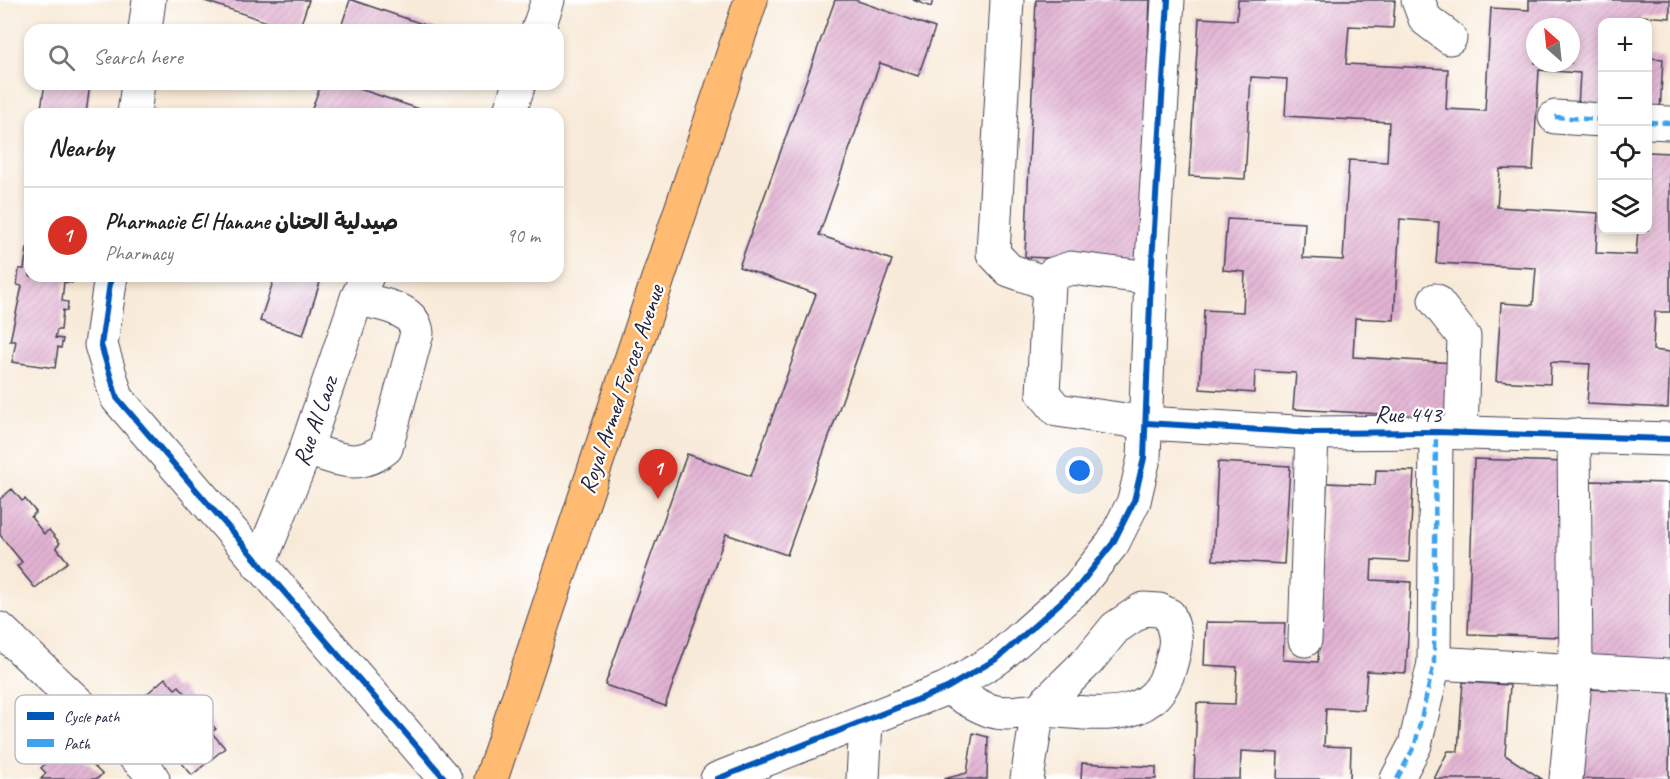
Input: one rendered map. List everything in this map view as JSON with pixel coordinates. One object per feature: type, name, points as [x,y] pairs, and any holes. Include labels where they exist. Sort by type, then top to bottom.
[{"type":"main road","name":"Royal Armed Forces Avenue","points":[[491,779],[751,0]]},
{"type":"street","points":[[146,24],[149,0]]},
{"type":"street","points":[[540,24],[548,0]]},
{"type":"street","points":[[1007,0],[993,253],[1009,270],[1049,284],[1053,274],[1071,268],[1151,278]]},
{"type":"street","points":[[717,779],[947,688],[998,658],[1078,586],[1113,543],[1134,501],[1144,458],[1151,278],[1168,0]]},
{"type":"street","points":[[1418,0],[1425,19],[1450,38]]},
{"type":"street","points":[[511,108],[517,90]]},
{"type":"street","points":[[1555,117],[1598,120]]},
{"type":"street","points":[[1652,122],[1670,123]]},
{"type":"street","points":[[110,282],[101,345],[117,398],[445,779]]},
{"type":"street","name":"Rue 443","points":[[1049,284],[1043,393],[1057,410],[1146,423],[1312,433],[1448,432],[1670,439]]},
{"type":"street","points":[[306,449],[356,463],[372,458],[386,448],[417,326],[407,313],[362,287]]},
{"type":"street","name":"Rue Al Laoz","points":[[259,565],[306,449],[362,287]]},
{"type":"street","points":[[1397,779],[1415,745],[1434,663],[1448,432],[1464,337],[1435,300]]},
{"type":"street","points":[[1305,640],[1312,433]]},
{"type":"street","points":[[1566,779],[1576,672],[1574,435]]},
{"type":"street","points":[[0,629],[65,695]]},
{"type":"street","points":[[1434,663],[1670,676]]},
{"type":"street","points":[[947,688],[992,711],[1038,710],[1027,779]]},
{"type":"street","points":[[863,779],[866,721]]},
{"type":"street","points":[[132,764],[143,775]]},
{"type":"building","points":[[202,0],[309,0],[301,24],[273,24]]},
{"type":"building","points":[[350,0],[352,0],[422,24],[342,24]]},
{"type":"building","points":[[835,0],[855,0],[935,28],[918,76],[880,63],[819,235],[892,260],[787,555],[726,534],[665,706],[605,685],[687,454],[751,476],[816,294],[739,267]]},
{"type":"building","points":[[913,0],[933,0],[931,7]]},
{"type":"building","points":[[1036,0],[1150,0],[1139,262],[1025,257]]},
{"type":"building","points":[[1238,0],[1395,0],[1393,28],[1349,26],[1346,64],[1448,69],[1446,109],[1485,111],[1491,8],[1529,10],[1529,0],[1670,0],[1670,18],[1641,16],[1641,18],[1598,18],[1598,109],[1578,107],[1580,73],[1566,72],[1580,72],[1580,18],[1526,18],[1526,72],[1539,72],[1533,170],[1500,169],[1497,207],[1598,213],[1596,253],[1636,255],[1638,234],[1652,234],[1652,152],[1670,153],[1670,312],[1655,312],[1653,350],[1670,352],[1668,408],[1587,404],[1590,364],[1551,362],[1550,384],[1496,381],[1501,303],[1533,305],[1536,268],[1436,263],[1439,222],[1400,219],[1394,320],[1355,318],[1353,357],[1455,363],[1452,418],[1293,409],[1296,373],[1255,371],[1254,393],[1200,389],[1204,310],[1243,312],[1245,272],[1223,270],[1227,219],[1305,223],[1303,258],[1343,260],[1349,160],[1387,162],[1389,122],[1285,116],[1287,79],[1251,77],[1245,179],[1189,176],[1199,18],[1237,20]]},
{"type":"building","points":[[1652,58],[1663,59],[1660,112],[1652,111]]},
{"type":"building","points":[[44,90],[89,90],[87,108],[41,108]]},
{"type":"building","points":[[319,90],[363,90],[416,108],[312,108]]},
{"type":"building","points":[[19,269],[24,269],[24,282],[64,282],[62,301],[68,302],[67,311],[63,310],[61,330],[57,330],[55,338],[63,339],[61,348],[58,347],[55,368],[12,362],[16,341],[10,341],[22,286],[17,285]]},
{"type":"building","points":[[273,282],[320,282],[303,335],[260,321]]},
{"type":"building","points":[[1474,459],[1567,462],[1561,637],[1468,634]]},
{"type":"building","points":[[1218,462],[1290,466],[1284,564],[1213,560]]},
{"type":"building","points":[[1376,470],[1414,471],[1409,562],[1372,560],[1371,580],[1411,582],[1406,673],[1367,671],[1364,710],[1326,708],[1324,746],[1351,747],[1350,779],[1277,779],[1278,753],[1241,751],[1240,779],[1194,779],[1197,703],[1235,704],[1237,667],[1204,665],[1206,622],[1285,623],[1283,660],[1318,662],[1327,483],[1375,485]]},
{"type":"building","points":[[1590,481],[1670,483],[1670,664],[1585,662]]},
{"type":"building","points":[[12,489],[36,512],[31,517],[44,534],[49,530],[60,543],[56,547],[68,562],[35,588],[17,566],[22,562],[0,535],[0,499]]},
{"type":"building","points":[[165,678],[175,689],[179,686],[187,695],[146,695]]},
{"type":"building","points":[[1463,682],[1510,685],[1505,755],[1542,779],[1434,779],[1448,751],[1458,751]]},
{"type":"building","points":[[1582,689],[1670,692],[1669,779],[1576,779]]},
{"type":"building","points":[[973,733],[988,737],[987,779],[944,779],[967,773]]},
{"type":"building","points":[[213,734],[225,748],[213,758]]},
{"type":"building","points":[[1082,763],[1156,767],[1156,779],[1081,779]]},
{"type":"building","points":[[45,764],[91,764],[102,774],[97,779],[41,779],[46,773],[41,768]]},
{"type":"building","points":[[183,764],[205,764],[192,775]]},
{"type":"marked path","points":[[1555,117],[1598,120]]},
{"type":"marked path","points":[[1652,122],[1670,123]]},
{"type":"marked path","points":[[1397,779],[1415,745],[1434,663],[1436,432]]},
{"type":"cycle path","points":[[717,779],[947,688],[998,658],[1078,587],[1113,543],[1134,501],[1144,458],[1151,278],[1168,0]]},
{"type":"cycle path","points":[[110,282],[101,345],[117,398],[445,779]]},
{"type":"cycle path","points":[[1146,423],[1312,433],[1436,432],[1670,439]]},
{"type":"place","name":"Pharmacie El Hanane صيدلية الحنان","points":[[658,499]]}]
